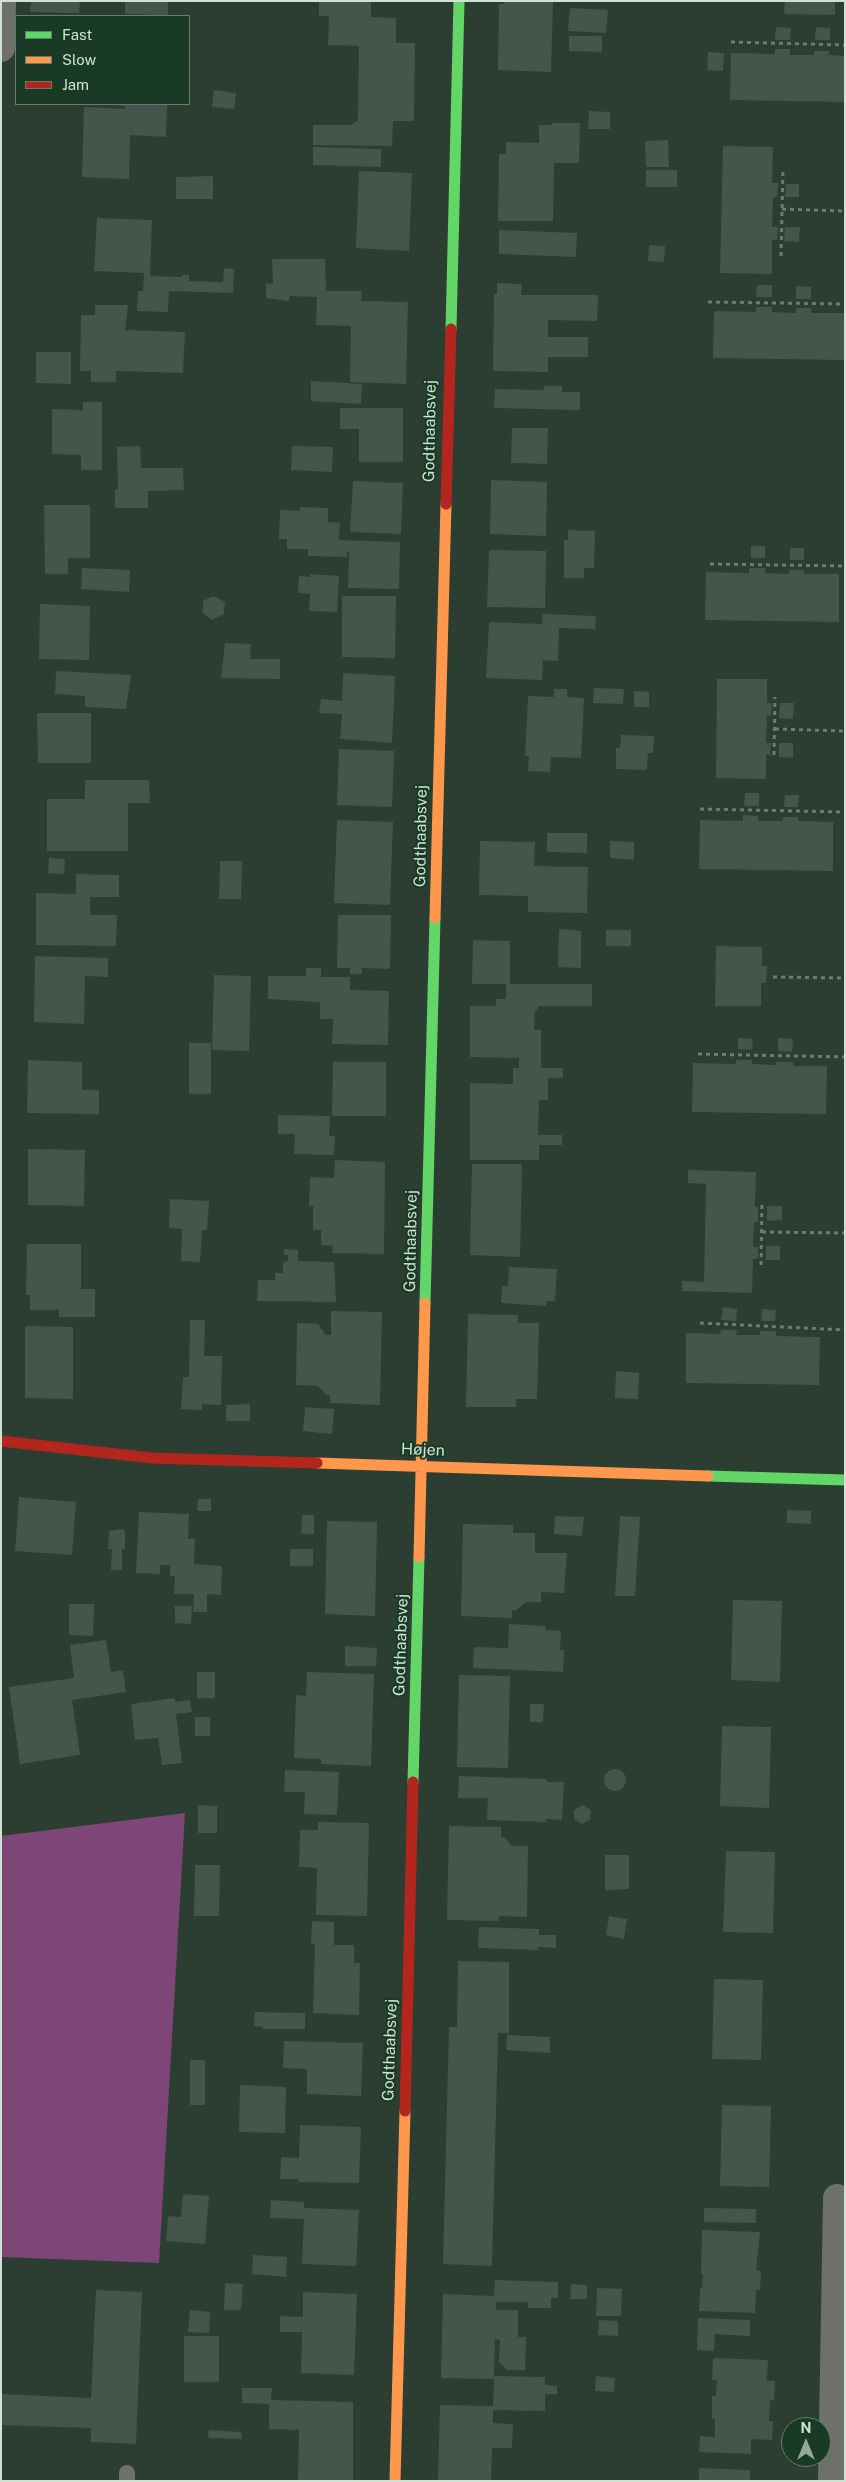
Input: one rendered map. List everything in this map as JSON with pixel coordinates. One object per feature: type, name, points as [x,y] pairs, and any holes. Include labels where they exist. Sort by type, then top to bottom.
[{"type":"street","points":[[1,48],[2,1]]},
{"type":"street","name":"Godthaabsvej","points":[[395,2481],[458,1]]},
{"type":"street","name":"Højen","points":[[1,1441],[152,1458],[845,1480]]},
{"type":"street","points":[[832,2481],[837,2198]]},
{"type":"path","points":[[731,42],[845,45]]},
{"type":"path","points":[[781,256],[783,168]]},
{"type":"path","points":[[782,209],[845,211]]},
{"type":"path","points":[[708,302],[845,304]]},
{"type":"path","points":[[710,564],[845,566]]},
{"type":"path","points":[[774,755],[775,696]]},
{"type":"path","points":[[774,729],[845,731]]},
{"type":"path","points":[[700,809],[845,812]]},
{"type":"path","points":[[773,977],[845,978]]},
{"type":"path","points":[[698,1054],[845,1058]]},
{"type":"path","points":[[761,1264],[762,1202]]},
{"type":"path","points":[[762,1232],[845,1233]]},
{"type":"path","points":[[700,1323],[845,1330]]},
{"type":"shaded area","points":[[185,1813],[159,2263],[1,2257],[1,1836]]},
{"type":"building","points":[[31,1],[80,1],[79,13],[30,12]]},
{"type":"building","points":[[125,1],[168,1],[168,15],[125,14]]},
{"type":"building","points":[[319,1],[371,1],[371,17],[396,18],[396,43],[415,43],[414,121],[393,121],[392,146],[313,145],[313,125],[351,125],[358,120],[359,46],[328,45],[329,16],[319,16]]},
{"type":"building","points":[[504,1],[553,1],[551,72],[498,70],[499,4],[504,4]]},
{"type":"building","points":[[785,1],[835,1],[835,15],[784,14]]},
{"type":"building","points":[[570,8],[608,10],[606,33],[568,31]]},
{"type":"building","points":[[776,27],[791,28],[790,40],[775,40]]},
{"type":"building","points":[[816,27],[830,28],[830,40],[815,40]]},
{"type":"building","points":[[569,36],[602,36],[602,52],[569,51]]},
{"type":"building","points":[[775,49],[790,49],[790,55],[814,55],[814,51],[829,51],[829,55],[845,56],[845,102],[730,100],[731,53],[775,54]]},
{"type":"building","points":[[708,52],[724,53],[723,71],[707,70]]},
{"type":"building","points":[[214,90],[236,93],[234,109],[212,107]]},
{"type":"building","points":[[116,105],[167,105],[166,137],[130,135],[129,179],[82,177],[84,107],[125,109],[125,106]]},
{"type":"building","points":[[589,111],[610,112],[610,129],[588,129]]},
{"type":"building","points":[[552,123],[580,123],[579,163],[554,163],[553,221],[498,221],[499,154],[506,154],[506,142],[539,143],[539,125],[552,125]]},
{"type":"building","points":[[668,140],[669,167],[646,167],[645,141]]},
{"type":"building","points":[[723,146],[773,147],[772,183],[778,183],[777,197],[773,197],[772,227],[778,227],[777,240],[772,240],[772,274],[720,273]]},
{"type":"building","points":[[313,147],[381,149],[381,167],[313,165]]},
{"type":"building","points":[[646,170],[677,170],[677,187],[646,187]]},
{"type":"building","points":[[359,171],[412,173],[409,251],[356,248]]},
{"type":"building","points":[[213,176],[213,199],[176,199],[176,177]]},
{"type":"building","points":[[786,184],[799,184],[799,197],[785,197]]},
{"type":"building","points":[[97,218],[152,220],[150,276],[182,277],[182,275],[189,275],[189,281],[223,282],[224,268],[234,269],[233,293],[169,291],[168,312],[137,311],[138,291],[143,291],[144,273],[94,271]]},
{"type":"building","points":[[785,227],[800,227],[799,242],[784,241]]},
{"type":"building","points":[[499,230],[577,233],[576,257],[499,254]]},
{"type":"building","points":[[649,245],[665,246],[664,262],[648,261]]},
{"type":"building","points":[[272,259],[325,259],[326,291],[362,291],[361,301],[408,302],[406,384],[350,382],[351,326],[316,325],[317,297],[289,296],[289,301],[266,298],[266,283],[273,284]]},
{"type":"building","points":[[497,283],[522,284],[521,295],[598,295],[597,321],[548,320],[548,337],[588,337],[588,357],[548,357],[548,372],[493,371],[494,294],[497,294]]},
{"type":"building","points":[[757,285],[772,285],[772,297],[756,297]]},
{"type":"building","points":[[796,286],[811,287],[811,299],[796,299]]},
{"type":"building","points":[[95,305],[128,305],[125,330],[185,332],[183,373],[116,371],[116,382],[91,382],[91,371],[80,371],[81,315],[95,315]]},
{"type":"building","points":[[756,307],[772,307],[772,312],[796,313],[796,308],[811,308],[811,313],[845,313],[845,360],[713,358],[714,311],[756,312]]},
{"type":"building","points":[[36,352],[71,352],[71,384],[36,383]]},
{"type":"building","points":[[311,381],[362,384],[361,404],[311,401]]},
{"type":"building","points":[[544,386],[562,386],[562,392],[580,392],[580,410],[494,408],[495,389],[544,390]]},
{"type":"building","points":[[83,402],[102,402],[102,470],[81,470],[81,455],[52,454],[52,409],[83,410]]},
{"type":"building","points":[[340,408],[403,408],[403,462],[359,462],[359,429],[340,429]]},
{"type":"building","points":[[512,428],[548,428],[547,464],[511,463]]},
{"type":"building","points":[[140,446],[141,468],[183,468],[184,490],[148,491],[148,508],[115,508],[115,490],[118,489],[117,447]]},
{"type":"building","points":[[292,446],[333,447],[332,472],[291,470]]},
{"type":"building","points":[[491,480],[547,482],[546,536],[490,534]]},
{"type":"building","points":[[353,481],[403,483],[401,534],[350,532]]},
{"type":"building","points":[[44,505],[90,505],[90,558],[68,558],[68,574],[45,574]]},
{"type":"building","points":[[300,507],[328,508],[328,522],[340,523],[339,540],[400,542],[399,589],[348,588],[349,552],[347,552],[347,557],[308,556],[308,549],[287,549],[287,539],[279,539],[280,510],[300,511]]},
{"type":"building","points":[[568,530],[595,531],[594,568],[584,568],[584,578],[564,578],[564,540],[568,540]]},
{"type":"building","points":[[751,546],[765,546],[765,558],[751,558]]},
{"type":"building","points":[[790,548],[804,548],[804,560],[790,560]]},
{"type":"building","points":[[489,550],[546,551],[545,608],[487,607]]},
{"type":"building","points":[[82,568],[130,570],[129,592],[81,589]]},
{"type":"building","points":[[749,568],[765,568],[765,573],[789,574],[789,570],[804,570],[804,574],[839,574],[839,622],[705,620],[706,572],[749,573]]},
{"type":"building","points":[[310,574],[339,576],[337,612],[309,611],[310,594],[298,593],[299,576],[310,577]]},
{"type":"building","points":[[213,596],[225,602],[224,614],[212,620],[203,613],[203,601]]},
{"type":"building","points":[[342,596],[396,596],[395,658],[342,657]]},
{"type":"building","points":[[40,604],[90,606],[89,660],[39,659]]},
{"type":"building","points":[[543,614],[596,616],[595,629],[559,628],[558,661],[543,660],[542,680],[486,678],[489,622],[542,624]]},
{"type":"building","points":[[225,643],[251,644],[250,659],[280,659],[280,679],[221,678]]},
{"type":"building","points":[[56,671],[131,675],[126,709],[85,707],[85,696],[55,694]]},
{"type":"building","points":[[343,673],[395,676],[392,743],[340,739],[342,714],[319,713],[321,699],[342,701]]},
{"type":"building","points":[[717,679],[767,679],[767,703],[772,703],[771,716],[767,715],[766,743],[771,743],[770,755],[766,754],[766,779],[716,778]]},
{"type":"building","points":[[594,688],[624,689],[623,704],[593,703]]},
{"type":"building","points":[[554,689],[567,689],[567,697],[584,698],[581,758],[551,757],[550,772],[528,771],[529,756],[525,756],[528,696],[554,697]]},
{"type":"building","points":[[634,691],[649,692],[649,707],[634,707]]},
{"type":"building","points":[[780,703],[794,703],[793,719],[779,718]]},
{"type":"building","points":[[37,713],[91,713],[91,763],[38,763]]},
{"type":"building","points":[[621,735],[654,736],[653,753],[648,753],[647,770],[616,769],[616,748],[620,748]]},
{"type":"building","points":[[779,743],[793,743],[793,758],[779,757]]},
{"type":"building","points":[[339,749],[394,751],[392,807],[337,805]]},
{"type":"building","points":[[85,780],[149,780],[150,803],[128,803],[128,851],[47,851],[47,799],[85,799]]},
{"type":"building","points":[[745,793],[759,793],[759,806],[744,806]]},
{"type":"building","points":[[785,795],[799,795],[798,807],[784,807]]},
{"type":"building","points":[[743,815],[758,816],[758,821],[783,821],[783,817],[798,817],[798,821],[833,822],[833,871],[699,869],[700,820],[743,821]]},
{"type":"building","points":[[337,820],[393,822],[390,905],[334,903]]},
{"type":"building","points":[[547,833],[587,833],[587,853],[547,852]]},
{"type":"building","points":[[480,841],[535,842],[534,866],[588,867],[587,913],[528,912],[528,896],[479,895]]},
{"type":"building","points":[[610,841],[634,842],[634,860],[610,858]]},
{"type":"building","points":[[49,858],[65,859],[64,874],[48,873]]},
{"type":"building","points":[[220,861],[242,861],[241,899],[219,899]]},
{"type":"building","points":[[76,874],[119,875],[119,897],[90,897],[90,915],[117,915],[116,946],[36,945],[36,893],[76,894]]},
{"type":"building","points":[[338,915],[391,915],[390,969],[362,968],[362,974],[350,974],[350,968],[337,968]]},
{"type":"building","points":[[559,929],[581,931],[581,968],[558,967]]},
{"type":"building","points":[[606,930],[631,930],[631,946],[606,946]]},
{"type":"building","points":[[473,940],[510,941],[510,984],[592,984],[592,1006],[539,1006],[535,1012],[534,1030],[541,1030],[541,1068],[563,1068],[563,1078],[548,1078],[548,1100],[539,1100],[538,1135],[562,1135],[562,1145],[539,1145],[539,1160],[470,1160],[470,1083],[513,1084],[513,1068],[519,1068],[519,1058],[470,1057],[470,1006],[496,1006],[496,999],[506,999],[506,984],[472,984]]},
{"type":"building","points":[[716,946],[762,947],[762,966],[767,966],[766,983],[761,983],[761,1006],[715,1006]]},
{"type":"building","points":[[35,956],[108,958],[108,977],[85,976],[84,1024],[34,1022]]},
{"type":"building","points":[[306,968],[321,968],[321,977],[350,977],[350,990],[389,991],[388,1045],[332,1044],[333,1019],[320,1019],[320,1002],[268,999],[268,976],[306,976]]},
{"type":"building","points":[[214,975],[251,976],[249,1051],[212,1050]]},
{"type":"building","points":[[738,1038],[753,1039],[752,1050],[738,1049]]},
{"type":"building","points":[[778,1038],[793,1039],[792,1052],[778,1051]]},
{"type":"building","points":[[189,1043],[211,1043],[211,1094],[189,1094]]},
{"type":"building","points":[[28,1060],[82,1062],[82,1090],[99,1090],[99,1114],[27,1113]]},
{"type":"building","points":[[736,1060],[752,1060],[752,1064],[776,1065],[776,1062],[793,1062],[793,1066],[827,1066],[826,1114],[692,1112],[693,1063],[736,1064]]},
{"type":"building","points":[[333,1062],[386,1062],[386,1116],[332,1116]]},
{"type":"building","points":[[278,1115],[330,1116],[329,1136],[335,1136],[334,1155],[294,1154],[295,1134],[278,1134]]},
{"type":"building","points":[[28,1149],[85,1150],[84,1206],[28,1205]]},
{"type":"building","points":[[335,1160],[385,1162],[384,1254],[332,1253],[333,1246],[321,1245],[321,1230],[313,1230],[313,1206],[309,1206],[310,1177],[334,1178]]},
{"type":"building","points":[[472,1164],[522,1164],[520,1257],[470,1255]]},
{"type":"building","points":[[688,1170],[756,1172],[755,1207],[758,1207],[758,1222],[754,1222],[753,1247],[758,1247],[758,1259],[753,1259],[752,1293],[682,1291],[682,1281],[704,1282],[706,1184],[688,1183]]},
{"type":"building","points":[[170,1199],[209,1201],[207,1230],[202,1230],[200,1262],[181,1261],[182,1229],[169,1228]]},
{"type":"building","points":[[767,1206],[782,1206],[782,1220],[767,1221]]},
{"type":"building","points":[[27,1244],[81,1244],[81,1289],[95,1289],[95,1317],[59,1317],[59,1310],[30,1310],[30,1295],[26,1295]]},
{"type":"building","points":[[766,1246],[780,1246],[780,1260],[766,1260]]},
{"type":"building","points":[[284,1249],[298,1250],[298,1261],[334,1262],[336,1302],[257,1301],[258,1280],[275,1280],[275,1273],[283,1273],[283,1262],[288,1261],[288,1255],[284,1255]]},
{"type":"building","points":[[509,1267],[557,1269],[555,1301],[547,1301],[546,1306],[501,1303],[502,1286],[508,1286]]},
{"type":"building","points":[[723,1307],[737,1309],[736,1321],[721,1320]]},
{"type":"building","points":[[762,1309],[776,1310],[775,1321],[761,1321]]},
{"type":"building","points":[[331,1311],[382,1312],[380,1405],[330,1403],[330,1395],[326,1395],[318,1386],[296,1385],[297,1323],[318,1324],[326,1335],[331,1335]]},
{"type":"building","points":[[468,1314],[518,1315],[518,1323],[539,1323],[537,1399],[516,1399],[516,1407],[466,1407]]},
{"type":"building","points":[[190,1320],[205,1320],[204,1356],[222,1356],[221,1405],[202,1404],[202,1410],[181,1409],[183,1377],[189,1377]]},
{"type":"building","points":[[25,1326],[73,1327],[73,1399],[25,1398]]},
{"type":"building","points":[[721,1330],[737,1330],[736,1335],[760,1335],[760,1331],[776,1331],[776,1336],[820,1337],[819,1385],[686,1383],[686,1333],[720,1334]]},
{"type":"building","points":[[616,1371],[639,1373],[638,1399],[615,1398]]},
{"type":"building","points":[[250,1404],[250,1421],[226,1421],[226,1405]]},
{"type":"building","points":[[305,1407],[334,1409],[332,1434],[303,1431]]},
{"type":"building","points":[[19,1497],[76,1502],[72,1555],[15,1551]]},
{"type":"building","points":[[198,1499],[211,1499],[211,1511],[197,1511]]},
{"type":"building","points":[[787,1510],[811,1511],[811,1524],[787,1523]]},
{"type":"building","points":[[139,1512],[189,1514],[188,1539],[195,1539],[194,1564],[222,1566],[221,1595],[207,1594],[207,1612],[193,1612],[194,1594],[174,1594],[175,1576],[170,1576],[170,1565],[160,1565],[160,1574],[136,1573]]},
{"type":"building","points":[[302,1515],[314,1515],[314,1534],[301,1534]]},
{"type":"building","points":[[555,1516],[584,1517],[582,1536],[554,1534]]},
{"type":"building","points":[[620,1516],[640,1517],[635,1596],[615,1596]]},
{"type":"building","points":[[327,1521],[377,1522],[375,1616],[325,1614]]},
{"type":"building","points":[[463,1524],[513,1525],[513,1533],[535,1533],[535,1553],[567,1553],[564,1593],[541,1592],[541,1602],[526,1602],[516,1610],[512,1610],[512,1618],[461,1616]]},
{"type":"building","points":[[123,1529],[125,1531],[125,1549],[122,1549],[122,1570],[111,1570],[112,1549],[108,1549],[109,1531]]},
{"type":"building","points":[[290,1549],[313,1549],[313,1566],[290,1566]]},
{"type":"building","points":[[733,1600],[782,1601],[780,1682],[731,1680]]},
{"type":"building","points":[[69,1604],[94,1604],[93,1636],[69,1635]]},
{"type":"building","points":[[175,1606],[192,1606],[191,1624],[175,1623]]},
{"type":"building","points":[[509,1624],[546,1626],[545,1630],[561,1631],[560,1650],[564,1650],[563,1672],[473,1668],[474,1647],[508,1648]]},
{"type":"building","points":[[106,1640],[111,1672],[123,1670],[126,1692],[72,1700],[80,1755],[20,1764],[9,1687],[74,1678],[70,1645]]},
{"type":"building","points":[[345,1646],[377,1648],[376,1666],[345,1666]]},
{"type":"building","points":[[197,1672],[215,1672],[215,1698],[197,1698]]},
{"type":"building","points":[[307,1672],[374,1674],[371,1766],[321,1764],[321,1759],[294,1758],[296,1695],[306,1696]]},
{"type":"building","points":[[459,1675],[510,1676],[508,1768],[457,1767]]},
{"type":"building","points":[[175,1698],[175,1702],[190,1700],[192,1712],[176,1714],[182,1763],[162,1765],[158,1738],[135,1740],[131,1704]]},
{"type":"building","points":[[530,1704],[544,1704],[543,1722],[530,1722]]},
{"type":"building","points":[[195,1717],[210,1717],[210,1736],[195,1736]]},
{"type":"building","points":[[722,1726],[771,1727],[769,1808],[720,1806]]},
{"type":"building","points":[[615,1769],[623,1772],[626,1780],[623,1788],[615,1791],[607,1788],[604,1780],[607,1772]]},
{"type":"building","points":[[285,1770],[339,1772],[337,1815],[304,1814],[305,1792],[284,1792]]},
{"type":"building","points":[[459,1776],[547,1779],[547,1782],[564,1782],[562,1820],[546,1819],[546,1822],[487,1820],[488,1798],[458,1798]]},
{"type":"building","points":[[198,1805],[217,1806],[217,1833],[198,1833]]},
{"type":"building","points":[[583,1805],[591,1810],[590,1820],[582,1824],[574,1819],[574,1810]]},
{"type":"building","points":[[318,1822],[369,1823],[367,1916],[316,1915],[317,1868],[299,1867],[300,1830],[318,1830]]},
{"type":"building","points":[[449,1826],[501,1827],[501,1837],[504,1837],[512,1846],[528,1846],[527,1917],[499,1916],[499,1921],[447,1920]]},
{"type":"building","points":[[726,1851],[775,1852],[773,1933],[723,1932]]},
{"type":"building","points":[[605,1855],[629,1855],[629,1889],[605,1890]]},
{"type":"building","points":[[195,1865],[220,1865],[219,1916],[194,1916]]},
{"type":"building","points":[[609,1916],[627,1919],[624,1939],[606,1935]]},
{"type":"building","points":[[312,1921],[334,1922],[334,1945],[354,1945],[354,1963],[360,1963],[359,2015],[313,2013],[315,1945],[311,1944]]},
{"type":"building","points":[[479,1927],[539,1929],[539,1935],[556,1935],[556,1948],[538,1947],[538,1950],[478,1948]]},
{"type":"building","points":[[458,1961],[509,1962],[509,2033],[498,2033],[492,2266],[443,2264],[449,2027],[457,2027]]},
{"type":"building","points":[[714,1979],[763,1980],[761,2060],[712,2059]]},
{"type":"building","points":[[255,2012],[305,2013],[305,2029],[263,2029],[263,2027],[254,2026]]},
{"type":"building","points":[[507,2035],[550,2037],[550,2053],[506,2050]]},
{"type":"building","points":[[284,2041],[363,2043],[361,2096],[307,2094],[307,2069],[283,2068]]},
{"type":"building","points":[[190,2060],[205,2060],[205,2105],[190,2105]]},
{"type":"building","points":[[240,2085],[286,2087],[285,2133],[239,2132]]},
{"type":"building","points":[[722,2105],[771,2106],[769,2187],[720,2186]]},
{"type":"building","points":[[300,2125],[361,2127],[359,2183],[298,2182],[298,2179],[280,2179],[281,2157],[299,2158]]},
{"type":"building","points":[[183,2194],[209,2196],[205,2244],[166,2241],[168,2216],[181,2217]]},
{"type":"building","points":[[271,2200],[304,2202],[304,2208],[359,2210],[356,2266],[302,2264],[304,2219],[270,2218]]},
{"type":"building","points":[[704,2208],[756,2209],[756,2223],[704,2222]]},
{"type":"building","points":[[702,2230],[760,2232],[756,2270],[761,2271],[760,2290],[756,2290],[755,2313],[699,2311],[703,2274],[701,2274]]},
{"type":"building","points":[[253,2255],[287,2257],[286,2277],[252,2274]]},
{"type":"building","points":[[495,2280],[558,2282],[558,2298],[551,2298],[551,2308],[528,2308],[528,2302],[496,2302],[496,2310],[518,2310],[518,2337],[526,2337],[525,2370],[507,2370],[499,2362],[500,2340],[495,2339],[494,2376],[545,2377],[545,2385],[557,2386],[557,2394],[545,2394],[545,2411],[493,2410],[493,2423],[513,2424],[512,2448],[492,2448],[491,2481],[438,2481],[440,2405],[493,2406],[494,2379],[441,2378],[443,2294],[494,2296]]},
{"type":"building","points":[[225,2283],[243,2284],[241,2310],[224,2310]]},
{"type":"building","points":[[571,2284],[587,2285],[587,2299],[570,2299]]},
{"type":"building","points":[[597,2288],[622,2289],[621,2316],[596,2316]]},
{"type":"building","points":[[96,2290],[142,2292],[136,2444],[91,2442],[91,2428],[1,2425],[1,2394],[91,2398]]},
{"type":"building","points":[[303,2292],[357,2294],[354,2375],[301,2373],[302,2332],[280,2332],[280,2316],[303,2317]]},
{"type":"building","points":[[190,2310],[210,2312],[209,2333],[188,2332]]},
{"type":"building","points":[[698,2318],[750,2320],[750,2336],[715,2334],[714,2351],[697,2350]]},
{"type":"building","points":[[599,2320],[618,2321],[618,2336],[598,2335]]},
{"type":"building","points":[[184,2336],[219,2336],[219,2382],[184,2382]]},
{"type":"building","points":[[713,2358],[768,2360],[767,2381],[775,2381],[774,2400],[770,2400],[769,2421],[773,2421],[772,2440],[751,2439],[751,2454],[699,2452],[700,2436],[715,2437],[715,2419],[712,2419],[712,2396],[716,2396],[717,2380],[712,2380]]},
{"type":"building","points":[[596,2376],[615,2378],[614,2392],[595,2391]]},
{"type":"building","points":[[242,2388],[272,2388],[271,2400],[353,2402],[353,2481],[298,2481],[299,2430],[269,2429],[269,2404],[242,2403]]},
{"type":"building","points":[[209,2430],[241,2432],[242,2439],[208,2438]]},
{"type":"building","points":[[699,2468],[750,2470],[750,2481],[699,2481]]},
{"type":"traffic: fast","points":[[451,329],[459,1]]},
{"type":"traffic: fast","points":[[425,1303],[435,918]]},
{"type":"traffic: fast","points":[[708,1476],[845,1480]]},
{"type":"traffic: fast","points":[[413,1782],[419,1557]]},
{"type":"traffic: slow","points":[[435,918],[446,504]]},
{"type":"traffic: slow","points":[[419,1557],[425,1303]]},
{"type":"traffic: slow","points":[[317,1463],[708,1476]]},
{"type":"traffic: slow","points":[[395,2481],[405,2111]]},
{"type":"traffic: jam","points":[[446,504],[451,329]]},
{"type":"traffic: jam","points":[[1,1441],[152,1458],[317,1463]]},
{"type":"traffic: jam","points":[[405,2111],[413,1782]]}]
